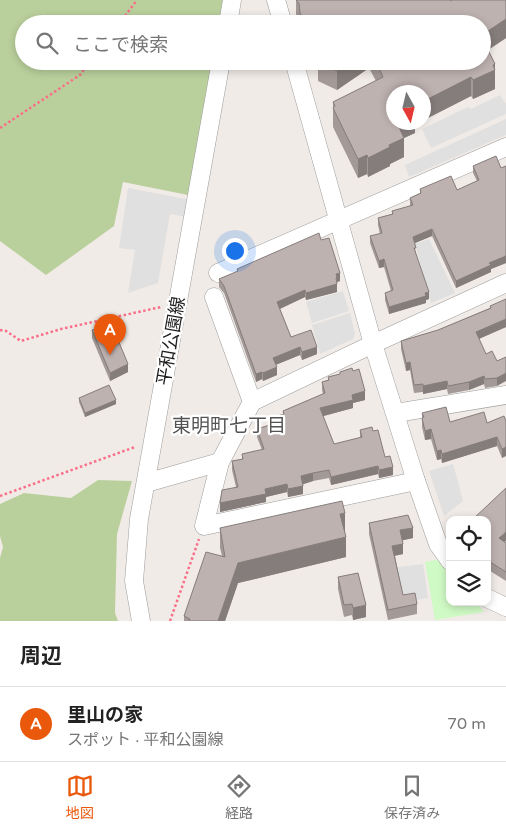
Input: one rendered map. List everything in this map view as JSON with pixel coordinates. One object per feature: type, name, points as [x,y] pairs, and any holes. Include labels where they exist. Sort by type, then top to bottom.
[{"type":"street","points":[[230,15],[232,0]]},
{"type":"street","points":[[277,0],[281,15]]},
{"type":"street","name":"平和公園線","points":[[141,621],[134,581],[139,519],[219,70]]},
{"type":"street","points":[[297,70],[373,344],[416,481],[438,544],[446,555]]},
{"type":"street","points":[[218,273],[506,147]]},
{"type":"street","points":[[416,481],[204,526],[220,462],[252,402],[506,283]]},
{"type":"street","points":[[214,297],[252,402]]},
{"type":"street","points":[[396,413],[506,395]]},
{"type":"street","points":[[146,483],[220,462]]},
{"type":"street","points":[[491,600],[506,607]]},
{"type":"street","points":[[501,621],[506,618]]},
{"type":"path","points":[[126,15],[137,0]]},
{"type":"path","points":[[0,128],[80,75],[84,70]]},
{"type":"path","points":[[0,330],[6,331],[21,341],[61,329],[178,303]]},
{"type":"path","points":[[0,496],[154,440]]},
{"type":"path","points":[[170,621],[204,526]]},
{"type":"green space","points":[[0,0],[232,0],[230,15],[15,15],[15,70],[219,70],[193,196],[123,182],[114,226],[46,275],[0,241]]},
{"type":"green space","points":[[98,480],[132,481],[117,534],[115,613],[118,621],[0,621],[0,558],[3,547],[0,536],[0,504],[24,493],[71,498]]},
{"type":"green space","points":[[440,559],[446,566],[446,606],[479,606],[484,612],[435,620],[425,562]]},
{"type":"shaded area","points":[[500,95],[506,104],[506,114],[431,148],[422,130],[431,130],[431,125],[468,107],[471,109]]},
{"type":"shaded area","points":[[506,119],[506,135],[409,177],[405,165]]},
{"type":"shaded area","points":[[128,188],[196,201],[193,218],[170,214],[158,283],[128,293],[135,250],[119,248]]},
{"type":"shaded area","points":[[429,239],[455,293],[431,303],[415,244]]},
{"type":"shaded area","points":[[343,291],[349,311],[312,323],[306,302]]},
{"type":"shaded area","points":[[350,313],[355,334],[353,339],[320,354],[312,325]]},
{"type":"shaded area","points":[[453,464],[463,501],[444,516],[429,471]]},
{"type":"shaded area","points":[[423,564],[428,598],[403,602],[398,567]]},
{"type":"building","points":[[296,0],[506,0],[506,19],[491,29],[491,15],[301,15],[299,3]]},
{"type":"building","points":[[491,56],[495,64],[493,65],[495,70],[473,80],[471,77],[431,97],[431,85],[386,85],[386,130],[400,130],[404,138],[368,158],[367,155],[358,159],[333,108],[335,106],[333,102],[383,77],[380,70],[491,70]]},
{"type":"building","points":[[496,156],[501,168],[506,166],[506,256],[456,281],[432,229],[413,237],[416,248],[414,248],[429,292],[425,293],[426,296],[389,307],[385,293],[393,290],[384,259],[379,261],[370,236],[382,233],[378,218],[393,214],[392,211],[413,205],[410,198],[421,193],[420,189],[451,176],[457,190],[479,180],[473,166]]},
{"type":"building","points":[[319,233],[321,240],[329,238],[340,273],[336,274],[337,284],[306,293],[305,290],[277,302],[291,337],[311,330],[317,347],[302,352],[300,347],[273,358],[277,367],[256,374],[224,286],[219,279],[238,271],[237,269]]},
{"type":"building","points":[[506,299],[506,319],[476,332],[486,354],[492,351],[497,361],[506,357],[506,373],[497,378],[485,379],[484,376],[469,382],[448,386],[447,381],[423,386],[423,384],[414,385],[410,362],[406,363],[401,341],[438,330],[491,308],[490,306]]},
{"type":"building","points":[[111,323],[128,364],[110,373],[92,330]]},
{"type":"building","points":[[352,368],[353,371],[359,369],[365,391],[352,395],[353,400],[320,408],[334,444],[362,437],[360,430],[372,427],[373,431],[378,430],[385,457],[390,456],[393,467],[379,470],[378,466],[331,477],[329,470],[313,473],[301,476],[303,486],[288,489],[287,484],[265,489],[266,494],[220,503],[222,490],[238,487],[232,461],[243,459],[242,454],[264,449],[257,429],[276,423],[274,417],[284,414],[283,411],[325,393],[322,382],[329,380],[328,377]]},
{"type":"building","points":[[109,385],[116,400],[85,413],[79,398]]},
{"type":"building","points":[[446,407],[450,422],[484,412],[487,423],[504,416],[506,421],[506,447],[502,449],[497,437],[442,454],[441,450],[437,451],[431,429],[425,431],[422,413]]},
{"type":"building","points":[[506,488],[506,532],[499,538],[506,543],[506,572],[491,563],[491,516],[476,516]]},
{"type":"building","points":[[342,501],[345,513],[340,514],[346,537],[238,563],[218,621],[189,621],[190,619],[184,616],[206,552],[225,557],[220,528]]},
{"type":"building","points":[[408,515],[413,528],[400,530],[403,544],[392,546],[403,595],[415,593],[417,604],[388,610],[369,523]]},
{"type":"building","points":[[358,573],[366,605],[353,608],[352,604],[344,605],[338,577]]},
{"type":"place","name":"里山の家","points":[[110,355]]},
{"type":"district","name":"東明町七丁目","points":[[229,425]]}]
